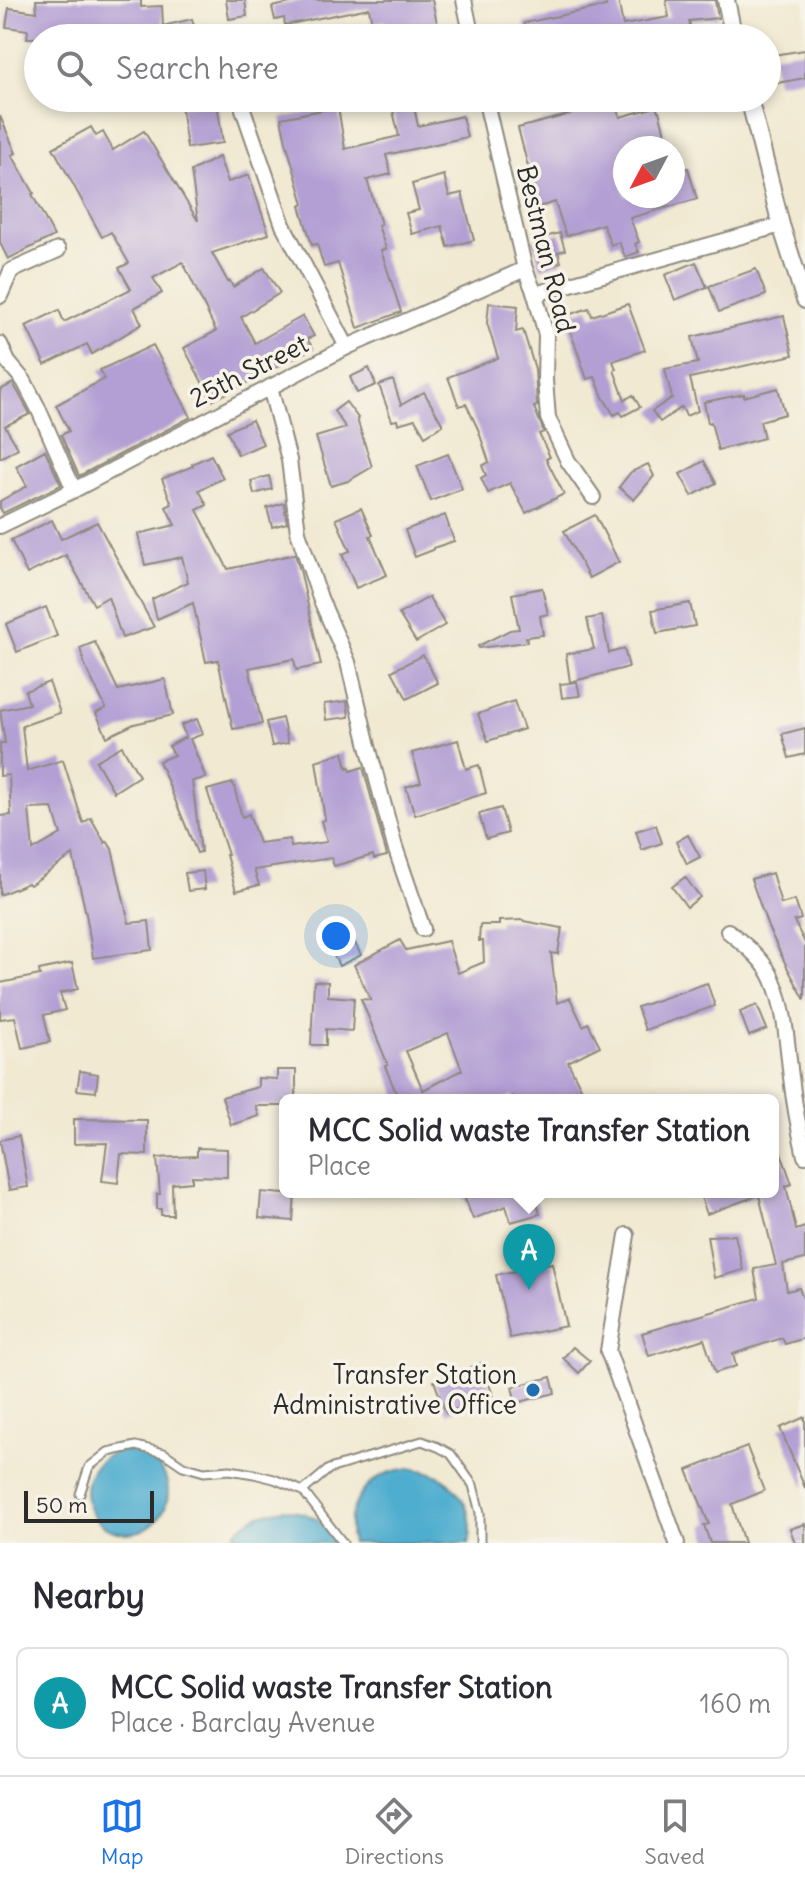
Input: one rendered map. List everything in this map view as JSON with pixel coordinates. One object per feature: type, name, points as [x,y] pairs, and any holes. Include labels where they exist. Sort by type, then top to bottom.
[{"type":"street","points":[[464,0],[469,24]]},
{"type":"street","points":[[726,0],[731,24]]},
{"type":"street","points":[[244,112],[283,225],[347,347]]},
{"type":"street","name":"Bestman Road","points":[[488,112],[525,269],[546,335],[548,418],[568,461],[593,497]]},
{"type":"street","points":[[753,112],[781,225],[805,300]]},
{"type":"street","points":[[535,294],[781,225]]},
{"type":"street","points":[[0,296],[11,271],[58,250]]},
{"type":"street","name":"25th Street","points":[[0,526],[347,347],[525,269]]},
{"type":"street","points":[[0,344],[38,408],[74,490]]},
{"type":"street","points":[[270,387],[289,460],[298,532],[320,598],[348,662],[395,847],[423,929]]},
{"type":"street","points":[[728,931],[766,967],[774,981],[784,1020],[796,1117],[805,1156]]},
{"type":"street","points":[[627,1235],[608,1351],[677,1543]]},
{"type":"lane","points":[[303,1491],[329,1469],[422,1441],[451,1454],[473,1485],[480,1513],[480,1543]]},
{"type":"lane","points":[[80,1494],[89,1467],[108,1452],[136,1446],[164,1453],[183,1466],[204,1472],[230,1470],[254,1474],[303,1491],[343,1543]]},
{"type":"water","points":[[127,1451],[143,1454],[156,1463],[165,1476],[168,1492],[165,1508],[156,1521],[143,1530],[127,1533],[111,1530],[98,1521],[89,1508],[86,1492],[89,1476],[98,1463],[111,1454]]},
{"type":"water","points":[[410,1468],[439,1476],[456,1491],[470,1521],[469,1543],[352,1543],[353,1510],[364,1491],[381,1476]]},
{"type":"water","points":[[285,1509],[317,1519],[340,1543],[229,1543],[239,1528],[252,1518]]},
{"type":"building","points":[[36,0],[141,0],[141,7],[162,6],[163,24],[24,24],[24,29],[6,27],[9,8],[37,12]]},
{"type":"building","points":[[226,0],[245,0],[247,16],[229,19]]},
{"type":"building","points":[[304,0],[432,0],[437,23],[372,23],[369,8],[285,24],[284,18],[275,20],[272,7]]},
{"type":"building","points":[[605,0],[618,0],[623,24],[524,24],[524,23],[606,6]]},
{"type":"building","points":[[666,0],[715,0],[718,18],[689,21],[690,24],[629,24],[669,17]]},
{"type":"building","points":[[192,19],[193,24],[171,24]]},
{"type":"building","points":[[805,50],[805,78],[781,82],[781,54]]},
{"type":"building","points":[[182,112],[218,112],[223,143],[187,148]]},
{"type":"building","points":[[312,112],[339,112],[345,149],[399,136],[393,112],[415,112],[418,126],[462,116],[467,137],[386,155],[391,174],[367,180],[381,224],[378,225],[386,249],[381,250],[401,312],[358,328],[338,263],[324,267],[317,244],[312,245],[300,206],[304,204],[281,118]]},
{"type":"building","points":[[575,112],[619,112],[620,117],[638,112],[659,112],[666,136],[613,136],[613,208],[665,208],[630,218],[639,242],[635,244],[639,252],[625,257],[619,242],[611,245],[603,224],[566,236],[555,202],[536,208],[518,128]]},
{"type":"building","points":[[0,116],[16,153],[12,155],[54,236],[8,259],[0,243]]},
{"type":"building","points":[[91,127],[96,136],[103,132],[113,150],[144,131],[198,221],[191,171],[219,157],[228,182],[249,175],[269,234],[212,253],[233,287],[264,268],[280,293],[241,317],[255,343],[303,316],[314,336],[307,339],[313,348],[212,401],[184,348],[216,331],[183,262],[153,278],[162,293],[134,308],[142,324],[92,354],[87,344],[45,365],[26,326],[59,310],[64,322],[131,289],[119,268],[129,263],[111,232],[102,237],[53,148]]},
{"type":"building","points":[[688,168],[697,199],[685,202],[685,169]]},
{"type":"building","points":[[444,175],[449,196],[462,193],[474,240],[448,247],[442,226],[412,234],[406,213],[419,210],[412,184]]},
{"type":"building","points":[[560,233],[565,250],[558,252],[561,262],[541,268],[533,240]]},
{"type":"building","points":[[696,262],[707,287],[675,300],[665,275]]},
{"type":"building","points":[[756,269],[766,295],[719,312],[709,286]]},
{"type":"building","points":[[489,303],[518,306],[516,332],[523,330],[535,369],[537,406],[534,407],[544,432],[539,434],[550,457],[546,459],[564,494],[526,513],[510,483],[488,493],[481,478],[486,475],[482,466],[489,462],[478,429],[466,404],[459,406],[448,377],[498,358],[487,323]]},
{"type":"building","points":[[628,304],[645,350],[613,361],[625,400],[633,395],[640,407],[623,416],[620,412],[614,415],[595,377],[587,379],[565,316],[589,308],[592,316]]},
{"type":"building","points":[[784,316],[793,355],[690,378],[698,411],[686,416],[682,407],[660,422],[652,411],[672,398],[665,369],[698,363],[692,337]]},
{"type":"building","points":[[153,345],[191,417],[79,476],[61,435],[69,431],[56,405],[104,379],[100,370]]},
{"type":"building","points":[[369,368],[376,385],[357,393],[350,377]]},
{"type":"building","points":[[393,380],[401,405],[424,392],[443,425],[425,436],[415,419],[398,424],[397,420],[392,421],[379,385]]},
{"type":"building","points":[[13,383],[30,414],[5,426],[18,448],[0,458],[0,390]]},
{"type":"building","points":[[778,388],[785,414],[760,421],[764,438],[718,450],[704,402],[744,394],[744,397]]},
{"type":"building","points":[[346,402],[358,418],[372,467],[348,481],[331,486],[316,437],[346,428],[334,411]]},
{"type":"building","points":[[252,420],[263,444],[238,455],[227,431]]},
{"type":"building","points":[[45,450],[61,485],[3,513],[0,501],[27,486],[16,466]]},
{"type":"building","points":[[448,454],[462,489],[431,501],[417,466]]},
{"type":"building","points":[[211,455],[223,478],[199,490],[207,505],[197,510],[228,569],[295,554],[321,665],[296,670],[294,659],[249,668],[262,724],[233,729],[218,660],[206,662],[193,603],[157,619],[152,599],[188,582],[182,557],[145,565],[138,534],[175,525],[166,507],[172,504],[162,479]]},
{"type":"building","points":[[704,461],[716,483],[692,496],[680,474]]},
{"type":"building","points":[[648,464],[654,476],[634,500],[619,487],[631,472]]},
{"type":"building","points":[[269,476],[272,489],[254,494],[251,481]]},
{"type":"building","points":[[284,503],[287,523],[272,527],[267,508]]},
{"type":"building","points":[[361,508],[387,575],[356,588],[342,554],[350,551],[336,519]]},
{"type":"building","points":[[445,515],[454,541],[415,557],[405,530]]},
{"type":"building","points":[[595,515],[619,562],[589,578],[564,531]]},
{"type":"building","points":[[52,520],[61,539],[97,522],[154,627],[122,638],[108,597],[94,605],[66,555],[27,574],[11,540]]},
{"type":"building","points":[[542,588],[548,614],[540,616],[543,635],[526,637],[527,642],[479,648],[510,630],[519,629],[512,594]]},
{"type":"building","points":[[429,597],[445,625],[416,642],[399,614]]},
{"type":"building","points":[[690,603],[695,626],[657,633],[652,610]]},
{"type":"building","points":[[46,607],[57,636],[17,652],[6,624]]},
{"type":"building","points":[[602,616],[609,653],[624,649],[629,667],[570,682],[566,654],[594,649],[587,619]]},
{"type":"building","points":[[95,642],[118,690],[165,679],[173,715],[134,724],[107,737],[96,713],[106,708],[85,666],[80,648]]},
{"type":"building","points":[[423,655],[438,683],[407,699],[392,671]]},
{"type":"building","points":[[49,682],[60,713],[22,726],[27,771],[63,760],[83,823],[91,818],[105,843],[107,841],[112,849],[129,923],[149,921],[152,950],[93,958],[73,855],[30,885],[28,883],[0,895],[0,816],[11,815],[9,775],[0,776],[0,743],[5,743],[0,710],[29,704],[25,691]],"holes":[[[52,808],[61,834],[33,850],[29,809]]]},
{"type":"building","points":[[577,682],[580,696],[562,698],[560,684]]},
{"type":"building","points":[[347,701],[349,717],[326,720],[324,704]]},
{"type":"building","points":[[514,701],[524,729],[488,741],[478,714]]},
{"type":"building","points":[[282,718],[288,743],[272,746],[266,722]]},
{"type":"building","points":[[197,719],[203,734],[190,739],[206,778],[192,781],[201,852],[197,853],[159,761],[174,755],[169,746],[186,737],[181,725]]},
{"type":"building","points":[[805,728],[805,754],[789,758],[782,734]]},
{"type":"building","points":[[458,740],[466,769],[479,765],[486,793],[415,815],[406,787],[421,782],[412,753]]},
{"type":"building","points":[[122,746],[139,776],[114,792],[96,761]]},
{"type":"building","points":[[343,752],[347,768],[351,771],[363,767],[387,856],[374,859],[373,855],[334,866],[331,858],[254,870],[259,885],[236,891],[207,790],[233,783],[242,817],[249,814],[259,843],[290,839],[291,847],[327,842],[321,821],[325,820],[316,761]]},
{"type":"building","points":[[501,808],[508,833],[486,839],[479,814]]},
{"type":"building","points":[[656,825],[662,843],[642,850],[636,831]]},
{"type":"building","points":[[688,835],[700,857],[687,864],[676,842]]},
{"type":"building","points":[[203,871],[205,889],[188,891],[185,873]]},
{"type":"building","points":[[772,873],[781,904],[795,900],[801,919],[794,921],[805,943],[805,1000],[768,927],[751,879]]},
{"type":"building","points":[[685,877],[700,897],[687,907],[672,887]]},
{"type":"building","points":[[523,920],[562,928],[558,954],[551,953],[557,1003],[570,998],[583,1026],[588,1023],[600,1046],[568,1062],[584,1094],[397,1094],[361,999],[371,1000],[354,965],[400,940],[406,950],[448,941],[458,973],[484,962],[483,941],[479,941],[480,925],[499,925],[499,921]],"holes":[[[448,1033],[462,1070],[423,1090],[406,1051]]]},
{"type":"building","points":[[348,929],[361,955],[339,966],[326,940]]},
{"type":"building","points":[[72,963],[78,989],[60,993],[65,1010],[44,1015],[50,1042],[22,1048],[15,1017],[0,1019],[0,983],[40,975],[39,970]]},
{"type":"building","points":[[314,981],[328,982],[328,996],[354,998],[352,1031],[326,1029],[326,1045],[311,1045]]},
{"type":"building","points":[[707,983],[715,1006],[645,1030],[637,1007]]},
{"type":"building","points":[[757,1005],[767,1029],[749,1036],[740,1012]]},
{"type":"building","points":[[277,1070],[296,1070],[296,1094],[279,1094],[279,1106],[256,1106],[259,1116],[231,1125],[222,1097],[258,1087],[258,1078],[277,1079]]},
{"type":"building","points":[[80,1071],[98,1074],[96,1092],[77,1090]]},
{"type":"building","points":[[74,1119],[147,1120],[147,1155],[121,1154],[118,1183],[102,1181],[107,1143],[74,1144]]},
{"type":"building","points":[[19,1136],[28,1187],[9,1190],[0,1140]]},
{"type":"building","points":[[779,1147],[792,1184],[786,1186],[796,1230],[805,1227],[805,1259],[783,1264],[787,1291],[799,1288],[805,1304],[805,1338],[785,1344],[782,1338],[733,1354],[736,1366],[715,1373],[704,1339],[649,1356],[642,1333],[759,1298],[754,1269],[776,1265],[760,1198],[779,1198]]},
{"type":"building","points":[[197,1148],[227,1149],[227,1177],[192,1176],[192,1182],[172,1184],[173,1215],[161,1215],[161,1209],[157,1209],[157,1194],[160,1194],[157,1158],[197,1156]]},
{"type":"building","points":[[261,1192],[279,1194],[279,1198],[295,1198],[293,1221],[259,1218]]},
{"type":"building","points":[[464,1198],[536,1198],[540,1214],[511,1222],[506,1206],[473,1219]]},
{"type":"building","points":[[701,1198],[751,1198],[707,1214]]},
{"type":"building","points":[[735,1235],[743,1270],[714,1278],[707,1236]]},
{"type":"building","points":[[552,1263],[566,1326],[510,1338],[496,1275]]},
{"type":"building","points":[[573,1347],[590,1361],[579,1373],[563,1358]]},
{"type":"building","points":[[481,1363],[493,1395],[446,1413],[434,1381]]},
{"type":"building","name":"Transfer Station Administrative Office","points":[[551,1377],[555,1393],[516,1403],[512,1387]]},
{"type":"building","points":[[805,1417],[805,1488],[780,1428]]},
{"type":"building","points":[[747,1447],[764,1491],[732,1504],[744,1543],[710,1543],[704,1525],[709,1524],[687,1470]]},
{"type":"building","points":[[805,1524],[805,1543],[795,1543],[790,1529]]},
{"type":"place","name":"MCC Solid waste Transfer Station","points":[[529,1290]]},
{"type":"place","name":"Transfer Station Administrative Office","points":[[533,1390]]}]
